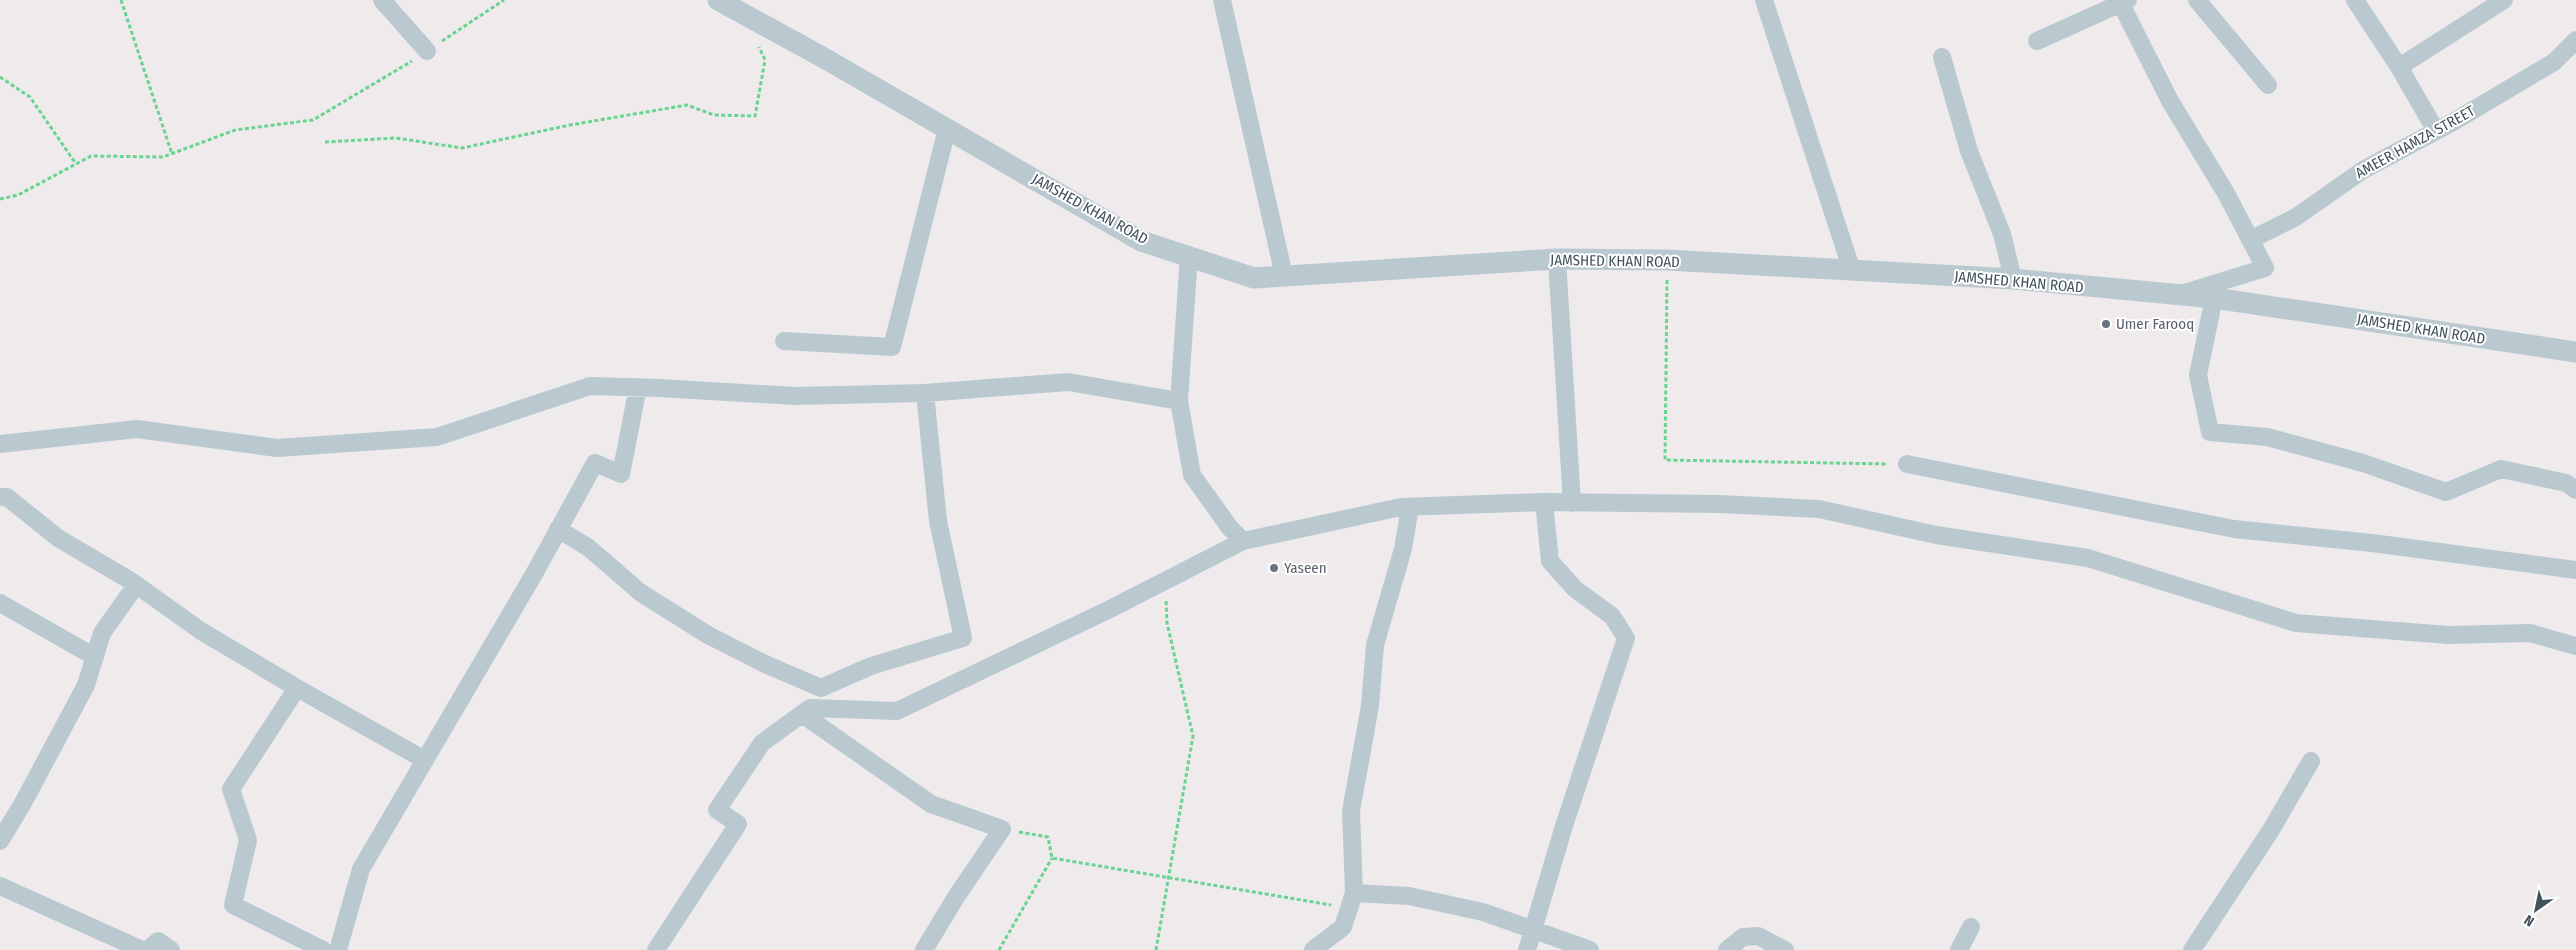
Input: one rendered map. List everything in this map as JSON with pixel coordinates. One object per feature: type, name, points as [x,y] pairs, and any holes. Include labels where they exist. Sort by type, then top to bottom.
[{"type":"street","points":[[382,0],[427,51]]},
{"type":"street","name":"JAMSHED KHAN ROAD","points":[[718,0],[1142,240],[1254,278],[1557,259],[1667,260],[2013,279],[2174,296],[2214,298],[2576,352]]},
{"type":"street","points":[[1222,0],[1284,276]]},
{"type":"street","points":[[1764,0],[1852,271]]},
{"type":"street","points":[[2196,0],[2268,85]]},
{"type":"street","points":[[2355,0],[2399,67],[2436,131]]},
{"type":"street","points":[[2399,67],[2504,0]]},
{"type":"street","points":[[2037,41],[2125,2],[2170,101],[2227,195],[2264,268],[2174,296]]},
{"type":"street","name":"AMEER HAMZA STREET","points":[[2250,240],[2296,217],[2363,170],[2436,131],[2554,62],[2576,40]]},
{"type":"street","points":[[1942,58],[1969,151],[2002,234],[2013,279]]},
{"type":"street","points":[[784,341],[892,347],[948,129]]},
{"type":"street","points":[[1189,256],[1179,401],[1192,475],[1230,528],[1243,541]]},
{"type":"street","points":[[1557,259],[1572,502]]},
{"type":"street","points":[[2214,298],[2198,375],[2210,432],[2266,437],[2363,463],[2446,492],[2501,469],[2566,483],[2576,490]]},
{"type":"street","points":[[0,444],[137,429],[277,448],[437,437],[590,386],[795,396],[925,393],[1068,382],[1179,401]]},
{"type":"street","points":[[338,950],[361,869],[534,574],[595,463],[621,474],[638,387]]},
{"type":"street","points":[[558,529],[589,548],[640,593],[708,635],[765,664],[821,688],[872,666],[963,638],[938,521],[925,393]]},
{"type":"street","points":[[1907,464],[2234,529],[2372,542],[2576,570]]},
{"type":"street","points":[[0,497],[7,497],[58,538],[136,585],[201,631],[425,760]]},
{"type":"street","points":[[1527,950],[1564,826],[1626,638],[1612,616],[1574,589],[1550,562],[1544,502]]},
{"type":"street","points":[[656,950],[738,824],[717,810],[762,743],[810,708],[897,711],[1243,541],[1410,507],[1572,502],[1720,504],[1819,508],[1936,535],[2088,558],[2296,623],[2448,635],[2530,633],[2576,646]]},
{"type":"street","points":[[1313,950],[1343,927],[1351,901],[1351,811],[1370,706],[1374,645],[1403,549],[1410,507]]},
{"type":"street","points":[[0,842],[78,700],[102,634],[136,585]]},
{"type":"street","points":[[0,603],[94,657]]},
{"type":"street","points":[[297,688],[231,789],[248,840],[233,904],[323,950]]},
{"type":"street","points":[[802,714],[932,804],[1002,829],[956,897],[924,950]]},
{"type":"street","points":[[2192,950],[2271,830],[2311,761]]},
{"type":"street","points":[[0,886],[142,950]]},
{"type":"street","points":[[1351,901],[1409,896],[1483,912],[1590,950]]},
{"type":"street","points":[[1959,950],[1971,928]]},
{"type":"street","points":[[1727,950],[1743,936],[1758,936],[1784,950]]},
{"type":"street","points":[[148,950],[158,941],[171,950]]},
{"type":"path","points":[[121,0],[172,154]]},
{"type":"path","points":[[0,199],[18,194],[91,156],[163,157],[235,130],[313,120],[427,51],[504,0]]},
{"type":"path","points":[[326,142],[396,138],[462,148],[570,125],[687,105],[714,115],[755,116],[766,60],[757,44]]},
{"type":"path","points":[[0,77],[30,97],[76,164]]},
{"type":"path","points":[[1667,260],[1665,460],[1907,464]]},
{"type":"path","points":[[1156,950],[1170,879],[1193,736],[1167,623],[1166,580]]},
{"type":"path","points":[[999,950],[1052,858],[1048,837],[1002,829]]},
{"type":"path","points":[[1052,858],[1170,879],[1351,901]]},
{"type":"place","name":"Umer Farooq","points":[[2106,324]]},
{"type":"place","name":"Yaseen","points":[[1274,568]]}]
